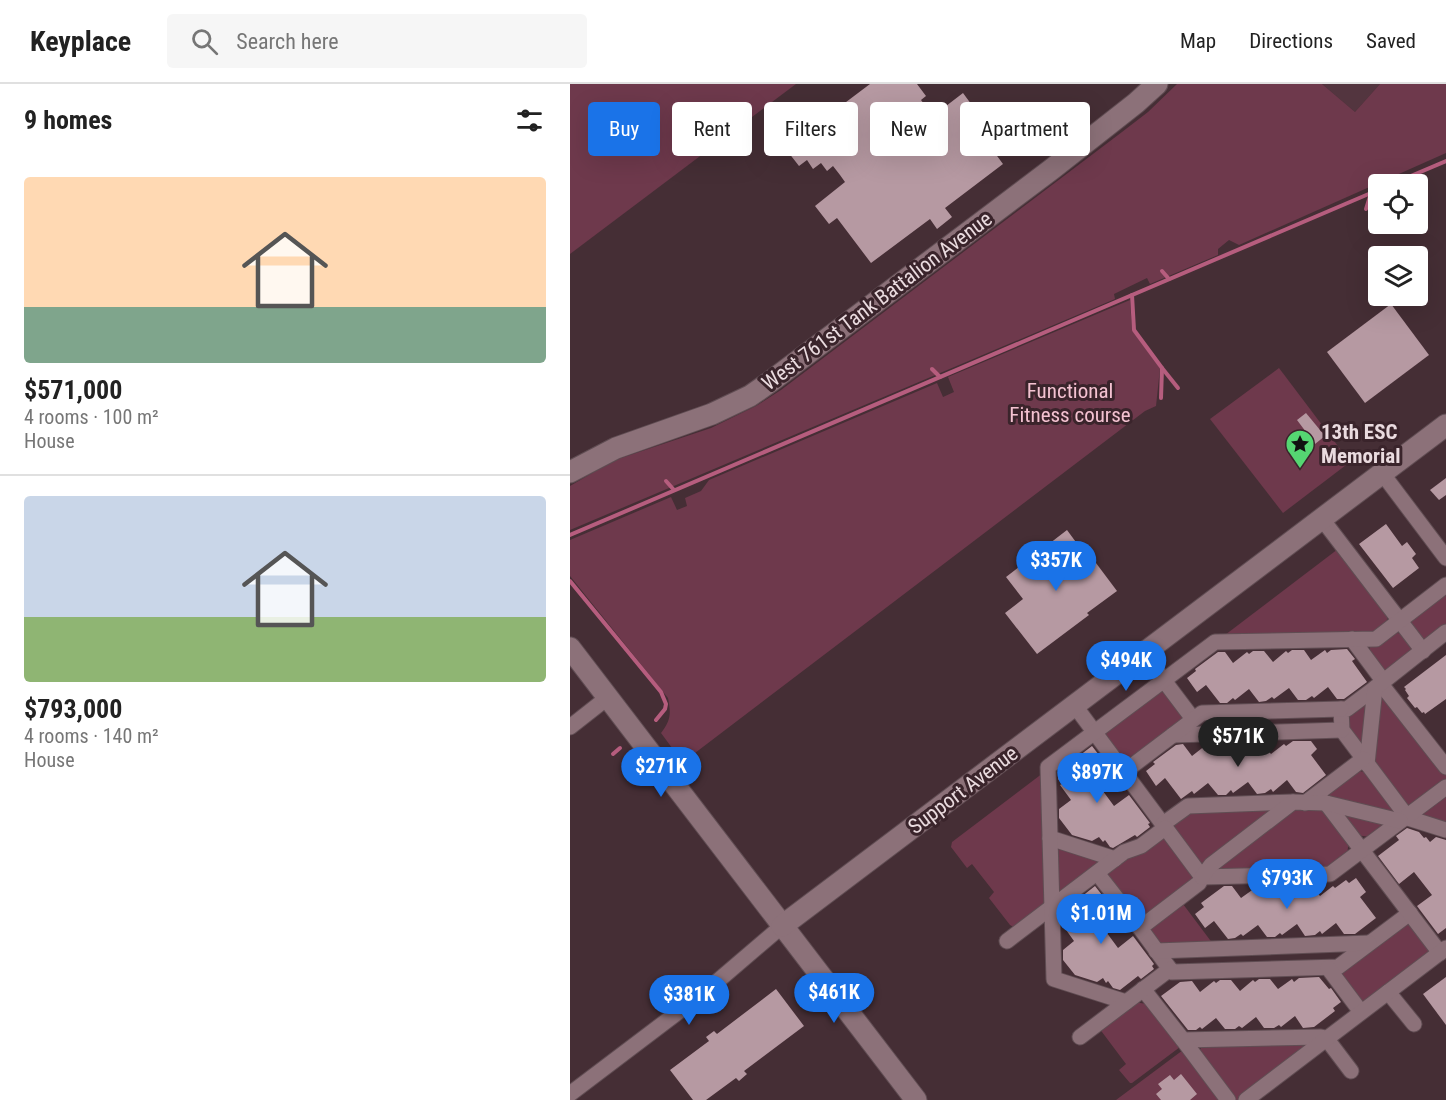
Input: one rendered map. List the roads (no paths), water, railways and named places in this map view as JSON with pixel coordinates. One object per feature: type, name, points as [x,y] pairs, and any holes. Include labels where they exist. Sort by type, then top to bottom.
[{"type":"street","name":"West 761st Tank Battalion Avenue","points":[[570,472],[616,448],[712,414],[764,387],[1052,169],[1136,104],[1157,84]]},
{"type":"street","name":"Support Avenue","points":[[576,1095],[782,926],[1446,425]]},
{"type":"street","points":[[1383,473],[1446,558]]},
{"type":"street","points":[[1322,519],[1423,651]]},
{"type":"street","points":[[1126,1002],[1054,979],[1048,767],[1215,642],[1376,639],[1446,585]]},
{"type":"street","points":[[1124,772],[1202,713],[1347,709],[1446,633]]},
{"type":"street","points":[[1352,639],[1380,685],[1446,767]]},
{"type":"street","points":[[570,648],[916,1100]]},
{"type":"street","points":[[1144,654],[1194,719]]},
{"type":"street","points":[[1140,928],[1199,883],[1212,865],[1299,802],[1365,762],[1380,685]]},
{"type":"street","points":[[570,727],[607,698]]},
{"type":"street","points":[[1075,706],[1202,877]]},
{"type":"street","points":[[1341,709],[1342,730],[1403,818]]},
{"type":"street","points":[[1173,735],[1342,730]]},
{"type":"street","points":[[1202,877],[1330,874],[1446,787]]},
{"type":"street","points":[[1246,1100],[1443,950],[1410,913],[1326,803]]},
{"type":"street","points":[[1007,941],[1124,852],[1141,846],[1188,806],[1326,803],[1408,818],[1446,830]]},
{"type":"street","points":[[1050,838],[1115,859]]},
{"type":"street","points":[[1097,873],[1172,972],[1338,967],[1410,913]]},
{"type":"street","points":[[1156,951],[1370,944]]},
{"type":"street","points":[[1328,968],[1361,1012]]},
{"type":"street","points":[[1080,1036],[1170,969]]},
{"type":"street","points":[[1143,989],[1228,1100]]},
{"type":"street","points":[[1388,992],[1414,1024]]},
{"type":"street","points":[[1183,1041],[1321,1037],[1326,1038],[1351,1071]]},
{"type":"waterway","points":[[1415,174],[1446,161]]},
{"type":"waterway","points":[[570,535],[1368,194]]},
{"type":"waterway","points":[[1366,209],[1368,203]]},
{"type":"waterway","points":[[1162,271],[1169,279]]},
{"type":"waterway","points":[[1132,295],[1134,330],[1162,368],[1161,398]]},
{"type":"waterway","points":[[1162,368],[1178,388]]},
{"type":"waterway","points":[[932,369],[940,377]]},
{"type":"waterway","points":[[666,481],[674,490]]},
{"type":"waterway","points":[[570,581],[661,692],[666,704],[665,709],[656,720]]},
{"type":"waterway","points":[[613,754],[620,748]]},
{"type":"place","name":"13th ESC Memorial","points":[[1300,470]]},
{"type":"park label","name":"Functional Fitness course","points":[[1070,403]]}]
